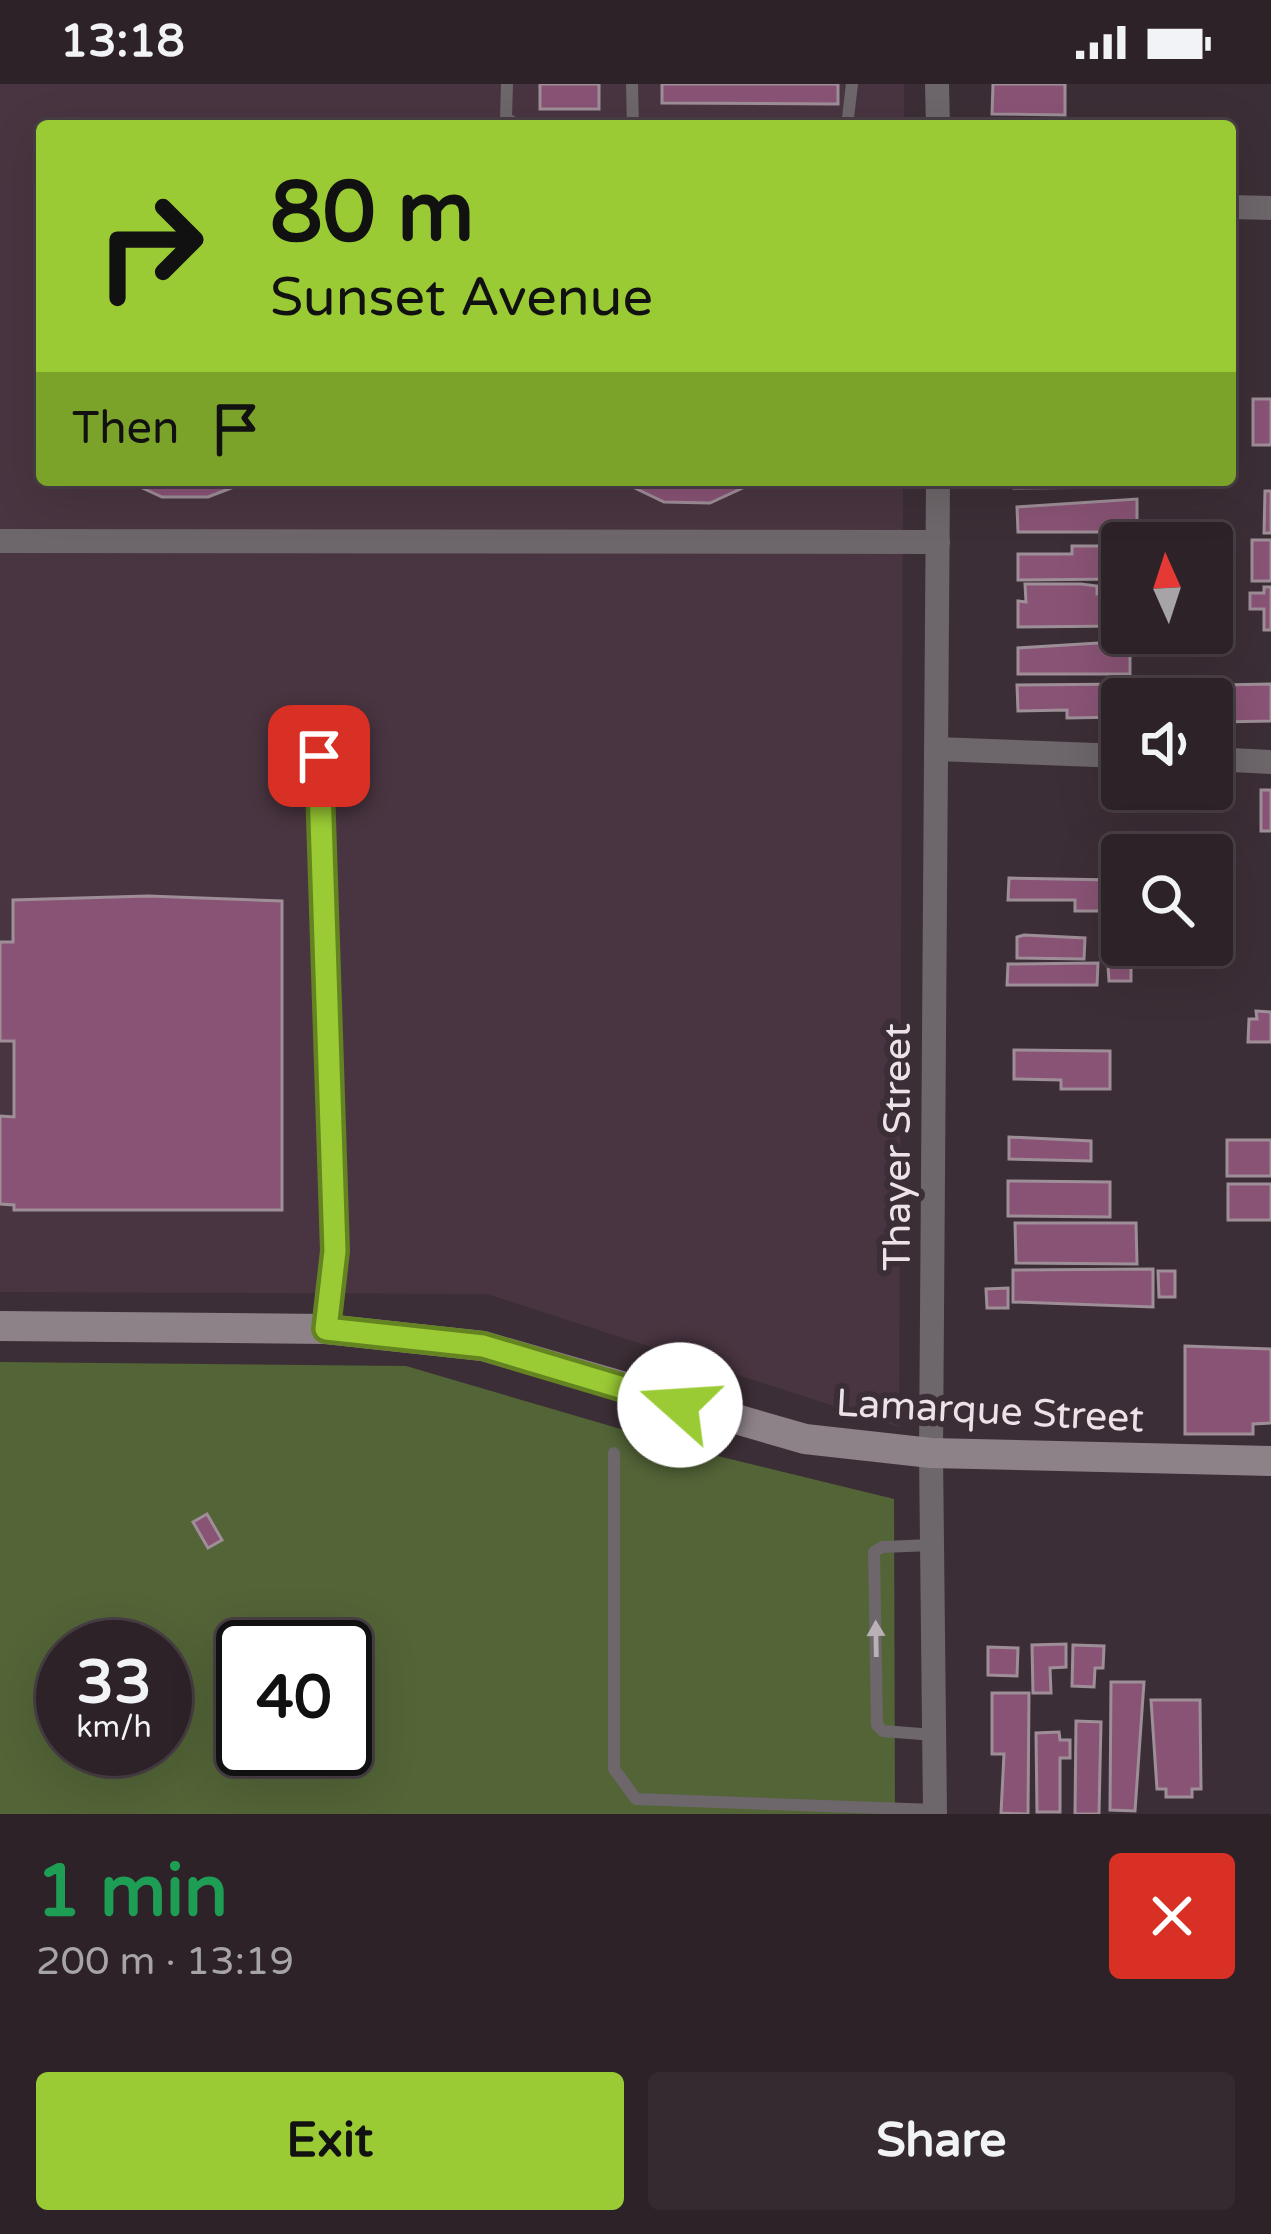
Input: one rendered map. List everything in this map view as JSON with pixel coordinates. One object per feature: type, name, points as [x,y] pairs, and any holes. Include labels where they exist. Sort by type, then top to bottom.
[{"type":"street","points":[[938,84],[938,120]]},
{"type":"street","points":[[1236,206],[1271,208]]},
{"type":"street","name":"Thayer Street","points":[[934,1812],[931,1453],[938,486]]},
{"type":"street","points":[[0,542],[938,542]]},
{"type":"street","points":[[936,748],[1101,755]]},
{"type":"street","points":[[1233,760],[1271,762]]},
{"type":"street","name":"Lamarque Street","points":[[0,1326],[326,1329],[483,1346],[805,1439],[931,1453],[1271,1462]]},
{"type":"lane","points":[[507,84],[509,120]]},
{"type":"lane","points":[[632,84],[633,120]]},
{"type":"lane","points":[[848,120],[852,84]]},
{"type":"lane","points":[[319,756],[335,1251],[326,1329]]},
{"type":"lane","points":[[614,1453],[614,1769],[636,1799],[934,1812]]},
{"type":"lane","points":[[932,1545],[882,1547],[874,1552],[877,1725],[883,1730],[934,1735]]},
{"type":"shaded area","points":[[0,84],[904,84],[904,120],[36,120],[36,486],[903,486],[899,1427],[487,1294],[0,1292]]},
{"type":"green space","points":[[0,1362],[406,1366],[689,1449],[894,1499],[895,1814],[0,1814]]},
{"type":"building","points":[[540,84],[599,84],[599,109],[540,109]]},
{"type":"building","points":[[662,84],[838,84],[838,104],[662,103]]},
{"type":"building","points":[[993,84],[1065,84],[1065,115],[992,114]]},
{"type":"building","points":[[1253,399],[1271,399],[1271,445],[1253,445]]},
{"type":"building","points":[[138,486],[236,486],[208,497],[162,497]]},
{"type":"building","points":[[631,486],[747,486],[710,503],[664,502]]},
{"type":"building","points":[[1014,486],[1135,487],[1014,488]]},
{"type":"building","points":[[1265,491],[1271,491],[1271,533],[1264,533]]},
{"type":"building","points":[[1137,499],[1137,522],[1101,522],[1101,532],[1018,532],[1017,507]]},
{"type":"building","points":[[1252,540],[1271,540],[1271,581],[1252,581]]},
{"type":"building","points":[[1072,546],[1101,546],[1101,579],[1018,580],[1018,554],[1072,554]]},
{"type":"building","points":[[1025,584],[1097,586],[1101,626],[1018,627],[1018,601],[1026,602]]},
{"type":"building","points":[[1264,587],[1271,587],[1271,630],[1264,630],[1264,609],[1250,609],[1250,593],[1264,593]]},
{"type":"building","points":[[1101,643],[1101,654],[1130,654],[1130,674],[1018,674],[1018,648]]},
{"type":"building","points":[[1101,684],[1101,717],[1067,718],[1067,710],[1018,711],[1017,685]]},
{"type":"building","points":[[1271,684],[1271,721],[1233,722],[1233,685]]},
{"type":"building","points":[[1261,790],[1271,790],[1271,831],[1261,831]]},
{"type":"building","points":[[1009,878],[1101,880],[1101,911],[1075,911],[1075,900],[1008,900]]},
{"type":"building","points":[[148,896],[282,901],[282,1210],[14,1210],[14,1205],[0,1204],[0,1116],[14,1117],[14,1041],[0,1041],[0,942],[13,942],[13,900]]},
{"type":"building","points":[[1017,937],[1085,938],[1084,959],[1017,958]]},
{"type":"building","points":[[1098,963],[1097,985],[1007,985],[1008,964]]},
{"type":"building","points":[[1108,966],[1131,966],[1131,981],[1109,981]]},
{"type":"building","points":[[1256,1011],[1271,1012],[1271,1042],[1248,1042],[1249,1019],[1257,1019]]},
{"type":"building","points":[[1014,1050],[1110,1051],[1110,1089],[1061,1089],[1061,1080],[1014,1079]]},
{"type":"building","points":[[1009,1137],[1091,1141],[1091,1161],[1009,1159]]},
{"type":"building","points":[[1227,1140],[1271,1140],[1271,1176],[1227,1176]]},
{"type":"building","points":[[1008,1181],[1110,1182],[1110,1217],[1008,1216]]},
{"type":"building","points":[[1228,1184],[1271,1184],[1271,1220],[1228,1220]]},
{"type":"building","points":[[1015,1223],[1136,1223],[1137,1264],[1016,1263]]},
{"type":"building","points":[[1153,1269],[1153,1307],[1013,1302],[1013,1270]]},
{"type":"building","points":[[1158,1271],[1175,1271],[1175,1297],[1159,1297]]},
{"type":"building","points":[[1008,1288],[1008,1308],[987,1308],[986,1289]]},
{"type":"building","points":[[1185,1346],[1271,1349],[1271,1423],[1253,1424],[1253,1434],[1185,1434]]},
{"type":"building","points":[[207,1514],[222,1540],[208,1548],[193,1522]]},
{"type":"building","points":[[1066,1644],[1066,1667],[1050,1668],[1051,1693],[1033,1693],[1032,1645]]},
{"type":"building","points":[[1073,1645],[1104,1646],[1103,1668],[1095,1668],[1094,1687],[1072,1686]]},
{"type":"building","points":[[988,1647],[1018,1648],[1017,1676],[988,1675]]},
{"type":"building","points":[[1111,1682],[1144,1682],[1135,1811],[1110,1810]]},
{"type":"building","points":[[992,1693],[1029,1693],[1028,1814],[1001,1813],[1004,1754],[992,1754]]},
{"type":"building","points":[[1151,1700],[1200,1700],[1201,1789],[1192,1789],[1192,1797],[1166,1797],[1166,1789],[1157,1789]]},
{"type":"building","points":[[1076,1721],[1101,1722],[1099,1814],[1075,1814]]},
{"type":"building","points":[[1059,1732],[1060,1740],[1070,1740],[1070,1758],[1060,1758],[1060,1812],[1037,1812],[1036,1733]]},
{"type":"route","points":[[319,756],[335,1251],[326,1329],[483,1346],[680,1405]]}]
